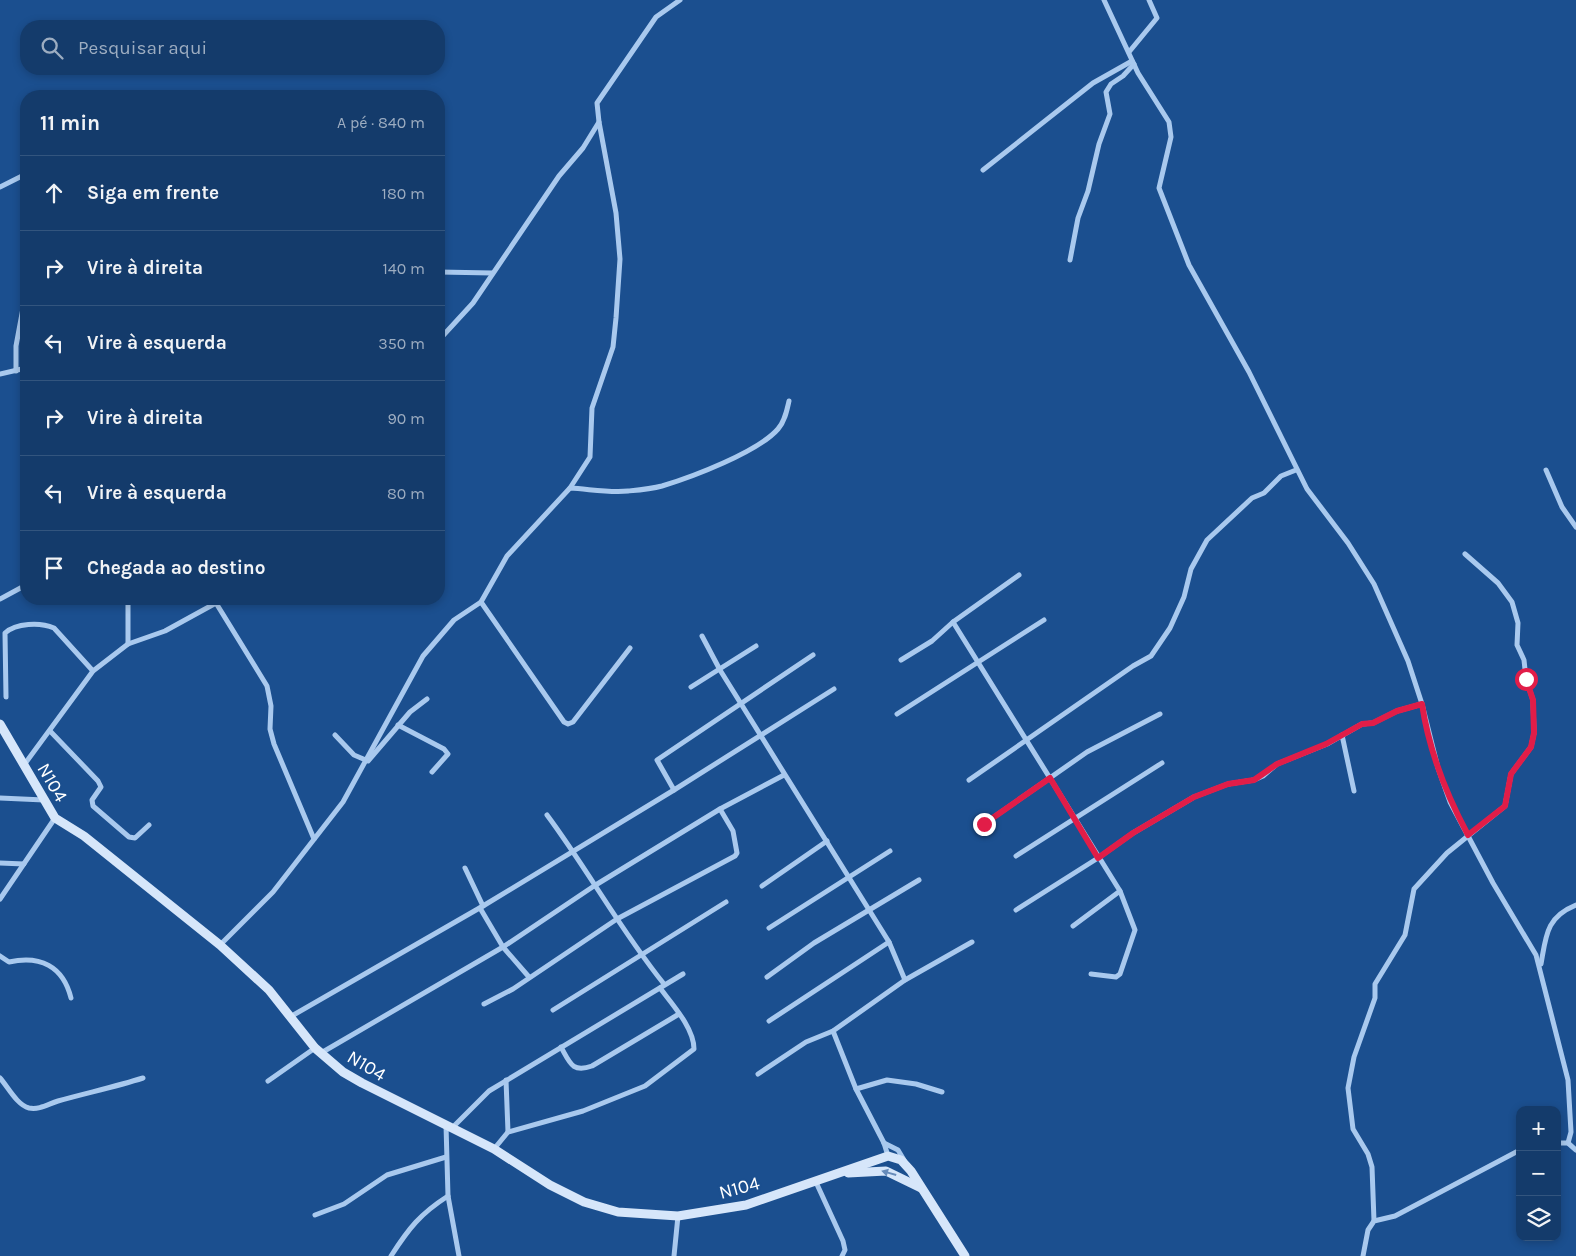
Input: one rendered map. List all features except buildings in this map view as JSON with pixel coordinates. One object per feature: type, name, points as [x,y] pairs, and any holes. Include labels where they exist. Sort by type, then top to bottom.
[{"type":"street","points":[[220,945],[273,892],[343,802],[423,656],[454,620],[481,602],[507,556],[570,488],[590,456],[592,408],[613,347],[620,259],[616,213],[597,103],[656,17],[680,0]]},
{"type":"street","points":[[1104,0],[1133,62],[1161,106],[1171,129],[1159,188],[1189,265],[1249,372],[1307,489],[1348,543],[1374,584],[1408,661],[1422,704],[1438,768],[1450,802],[1493,883],[1528,939],[1541,966],[1568,1080],[1571,1132],[1568,1143]]},
{"type":"street","points":[[1129,52],[1157,18],[1149,0]]},
{"type":"street","points":[[982,170],[1014,143],[1094,83],[1133,62]]},
{"type":"street","points":[[1070,260],[1078,218],[1088,191],[1099,144],[1110,114],[1106,92],[1111,84],[1123,76],[1133,62]]},
{"type":"street","points":[[445,333],[472,302],[559,176],[583,148],[599,122]]},
{"type":"street","points":[[0,186],[20,177]]},
{"type":"street","points":[[445,272],[492,273]]},
{"type":"street","points":[[16,371],[16,346],[20,324]]},
{"type":"street","points":[[0,374],[20,370]]},
{"type":"street","points":[[570,488],[625,491],[661,486],[739,456],[763,442],[778,428],[785,417],[789,400]]},
{"type":"street","points":[[969,780],[1027,738],[1151,656],[1175,620],[1188,584],[1190,569],[1207,540],[1252,498],[1264,493],[1280,476],[1296,470]]},
{"type":"street","points":[[1546,470],[1562,507],[1576,527]]},
{"type":"street","points":[[1374,1222],[1372,1167],[1368,1154],[1353,1129],[1348,1088],[1354,1057],[1375,998],[1375,984],[1405,936],[1414,889],[1438,862],[1505,806],[1511,774],[1531,747],[1534,733],[1533,700],[1526,679],[1524,660],[1516,645],[1518,623],[1512,602],[1498,583],[1465,554]]},
{"type":"street","points":[[901,660],[932,641],[953,622],[1019,575]]},
{"type":"street","points":[[0,599],[20,588]]},
{"type":"street","points":[[481,602],[564,722],[568,724],[573,722],[630,648]]},
{"type":"street","points":[[128,605],[128,644]]},
{"type":"street","points":[[24,765],[93,671],[128,644],[166,630],[211,605]]},
{"type":"street","points":[[220,605],[267,686],[271,706],[270,729],[274,744],[314,839]]},
{"type":"street","points":[[898,714],[1044,620]]},
{"type":"street","points":[[953,622],[1027,738],[1098,858],[1120,890],[1134,930],[1120,974],[1116,977],[1091,974]]},
{"type":"street","points":[[6,697],[6,633],[14,626],[48,625],[54,628],[93,671]]},
{"type":"street","points":[[702,636],[720,670],[784,775],[889,942],[905,980]]},
{"type":"street","points":[[691,687],[756,646]]},
{"type":"street","points":[[674,790],[657,760],[814,655]]},
{"type":"street","points":[[290,1017],[482,907],[674,790],[834,688]]},
{"type":"street","points":[[335,735],[354,755],[366,761],[371,760],[398,725],[417,705],[427,699]]},
{"type":"street","points":[[1016,910],[1098,858],[1133,833],[1194,797],[1228,784],[1254,780],[1277,764],[1326,744],[1397,711],[1422,704]]},
{"type":"street","points":[[984,824],[1087,752],[1160,714]]},
{"type":"street","name":"N104","points":[[0,724],[55,818],[84,836],[220,945],[269,990],[318,1051],[343,1072],[494,1149],[550,1185],[584,1202],[618,1212],[678,1216],[746,1205],[830,1174],[888,1156]]},
{"type":"street","points":[[398,725],[448,754],[432,772]]},
{"type":"street","points":[[50,732],[98,781],[101,788],[92,800],[93,806],[129,837],[135,838],[149,825]]},
{"type":"street","points":[[1342,735],[1354,791]]},
{"type":"street","points":[[1016,856],[1162,763]]},
{"type":"street","points":[[268,1081],[503,947],[594,886],[720,809],[784,775]]},
{"type":"street","points":[[0,798],[45,800]]},
{"type":"street","points":[[484,1004],[513,989],[617,919],[735,856],[737,853],[733,831],[720,809]]},
{"type":"street","points":[[494,1149],[508,1132],[583,1111],[645,1086],[694,1049],[694,1042],[662,986],[594,886],[574,851],[547,815]]},
{"type":"street","points":[[0,899],[55,818]]},
{"type":"street","points":[[762,886],[827,841]]},
{"type":"street","points":[[769,928],[890,852]]},
{"type":"street","points":[[0,863],[24,864]]},
{"type":"street","points":[[465,868],[482,907],[503,947],[529,977]]},
{"type":"street","points":[[767,977],[814,943],[919,880]]},
{"type":"street","points":[[1073,926],[1120,890]]},
{"type":"street","points":[[553,1010],[726,902]]},
{"type":"street","points":[[1541,966],[1550,925],[1556,916],[1576,905]]},
{"type":"street","points":[[769,1021],[889,942]]},
{"type":"street","points":[[758,1074],[806,1042],[833,1031],[905,980],[972,942]]},
{"type":"street","points":[[0,956],[8,962],[32,959],[47,965],[67,983],[71,998]]},
{"type":"street","points":[[459,1256],[448,1196],[446,1157],[449,1127],[489,1091],[683,974]]},
{"type":"street","points":[[561,1047],[576,1069],[582,1070],[679,1014]]},
{"type":"street","points":[[833,1031],[856,1089],[884,1143],[888,1156],[896,1158],[907,1166]]},
{"type":"street","points":[[0,1078],[19,1102],[28,1108],[41,1108],[57,1101],[93,1094],[144,1078]]},
{"type":"street","points":[[506,1080],[508,1132]]},
{"type":"street","points":[[856,1089],[887,1080],[916,1084],[942,1092]]},
{"type":"street","points":[[884,1143],[898,1150],[965,1256]]},
{"type":"street","points":[[1561,1143],[1568,1143],[1576,1150]]},
{"type":"street","points":[[1363,1256],[1368,1230],[1374,1222],[1395,1216],[1518,1151]]},
{"type":"street","points":[[315,1215],[344,1204],[387,1175],[446,1157]]},
{"type":"street","name":"N104","points":[[830,1174],[886,1171],[923,1189]]},
{"type":"street","points":[[815,1180],[844,1241],[845,1250],[842,1256]]},
{"type":"street","points":[[391,1256],[416,1220],[426,1210],[448,1196]]},
{"type":"street","points":[[674,1256],[678,1216]]},
{"type":"route","points":[[984,824],[1050,778],[1098,858],[1133,833],[1194,797],[1228,784],[1254,780],[1263,776],[1277,764],[1326,744],[1362,724],[1373,723],[1397,711],[1422,704],[1438,768],[1450,802],[1468,835],[1505,806],[1511,774],[1531,747],[1534,733],[1533,700],[1526,679]]}]
